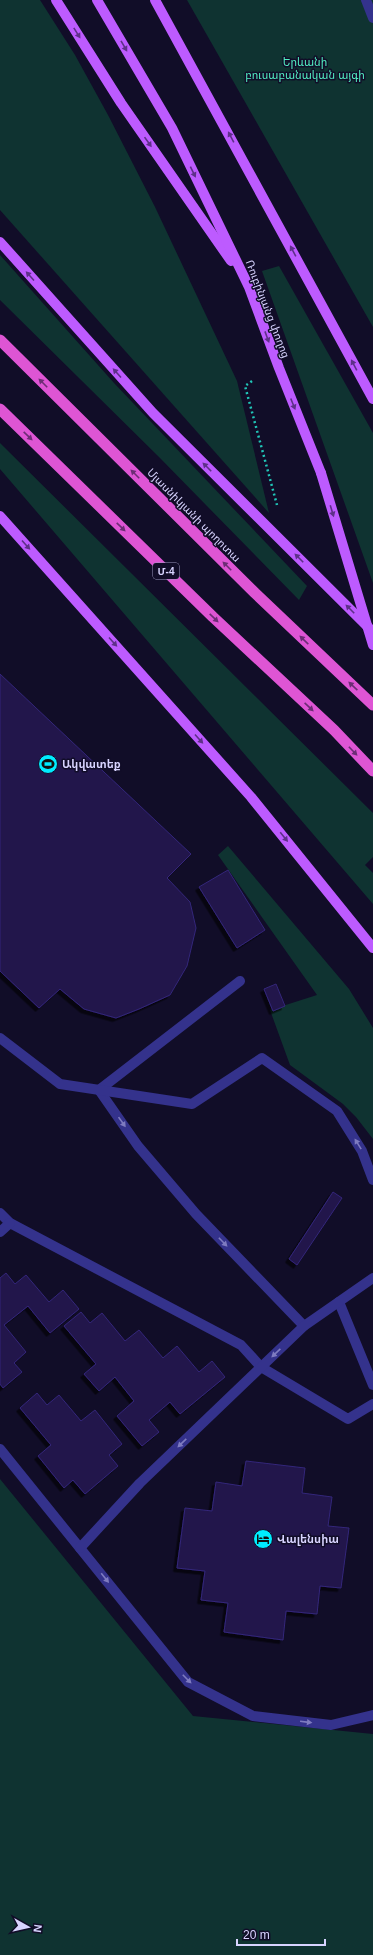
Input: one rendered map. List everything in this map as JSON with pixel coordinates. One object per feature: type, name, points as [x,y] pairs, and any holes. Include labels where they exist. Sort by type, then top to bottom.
[{"type":"highway","name":"Մյասնիկյանի պողոտա","points":[[0,340],[255,593],[373,705]]},
{"type":"highway","name":"Մ-4","points":[[0,409],[334,730],[373,771]]},
{"type":"main road","points":[[56,0],[121,103],[249,287]]},
{"type":"main road","name":"Ռուբինյանց փողոց","points":[[97,0],[172,128],[249,287],[279,368],[321,473],[373,645]]},
{"type":"main road","points":[[155,0],[373,399]]},
{"type":"main road","points":[[0,242],[153,412],[373,632]]},
{"type":"main road","points":[[0,516],[251,796],[373,948]]},
{"type":"lane","points":[[366,0],[373,18]]},
{"type":"lane","points":[[99,1090],[240,981]]},
{"type":"lane","points":[[0,1038],[60,1084],[192,1104],[262,1058],[337,1111],[362,1151],[373,1180]]},
{"type":"lane","points":[[99,1090],[138,1146],[196,1214],[304,1326]]},
{"type":"lane","points":[[0,1213],[10,1224],[241,1345],[261,1367],[348,1418],[373,1404]]},
{"type":"lane","points":[[0,1232],[10,1224]]},
{"type":"lane","points":[[80,1548],[140,1483],[304,1326],[373,1278]]},
{"type":"lane","points":[[339,1302],[373,1386]]},
{"type":"lane","points":[[0,1449],[188,1682],[253,1716],[331,1725],[373,1715]]},
{"type":"path","points":[[252,381],[245,386],[277,507]]},
{"type":"green space","points":[[0,0],[40,0],[75,55],[108,115],[155,207],[237,381],[269,513],[0,210]]},
{"type":"green space","name":"Երևանի բուսաբանական այգի","points":[[187,0],[373,0],[373,327]]},
{"type":"green space","points":[[0,255],[114,383],[307,586],[299,600],[160,458],[0,300]]},
{"type":"green space","points":[[279,266],[373,433],[373,583],[262,271]]},
{"type":"green space","points":[[0,443],[373,813],[373,857],[365,865],[373,873],[373,904],[0,469]]},
{"type":"green space","points":[[228,846],[349,989],[373,1028],[373,1139],[356,1117],[343,1104],[290,1065],[270,1010],[317,995],[218,855]]},
{"type":"green space","points":[[0,1479],[193,1716],[373,1734],[373,1955],[0,1955]]},
{"type":"building","name":"Ակվատեք","points":[[0,674],[191,854],[167,878],[190,902],[196,928],[187,966],[170,995],[116,1018],[84,1009],[60,989],[39,1008],[0,971]]},
{"type":"building","points":[[228,870],[265,930],[237,948],[199,887]]},
{"type":"building","points":[[276,984],[285,1006],[273,1011],[264,989]]},
{"type":"building","points":[[333,1192],[342,1198],[297,1265],[289,1259]]},
{"type":"building","points":[[6,1273],[15,1284],[26,1275],[49,1302],[63,1290],[79,1309],[50,1333],[28,1306],[4,1325],[26,1352],[14,1363],[22,1372],[3,1388],[0,1384],[0,1278]]},
{"type":"building","points":[[81,1312],[90,1323],[102,1313],[125,1341],[139,1330],[163,1358],[177,1346],[199,1372],[212,1361],[225,1377],[180,1414],[170,1402],[149,1420],[159,1432],[142,1446],[117,1416],[134,1401],[115,1377],[99,1391],[84,1374],[96,1364],[64,1326]]},
{"type":"building","points":[[37,1393],[47,1405],[59,1395],[81,1421],[95,1410],[122,1444],[109,1455],[118,1466],[85,1494],[73,1480],[64,1488],[38,1456],[51,1445],[20,1408]]},
{"type":"building","points":[[246,1461],[305,1468],[302,1493],[332,1497],[328,1526],[349,1528],[341,1588],[320,1586],[317,1614],[286,1611],[283,1640],[224,1632],[228,1603],[201,1600],[205,1571],[177,1568],[185,1508],[212,1511],[216,1482],[242,1486]]},
{"type":"place","name":"Ակվատեք","points":[[48,764]]},
{"type":"place","name":"Վալենսիա","points":[[263,1539]]}]
